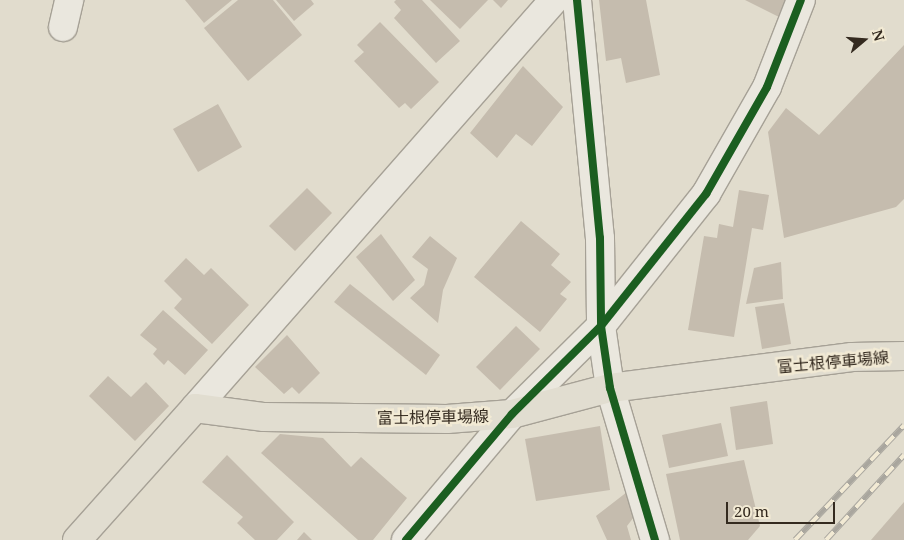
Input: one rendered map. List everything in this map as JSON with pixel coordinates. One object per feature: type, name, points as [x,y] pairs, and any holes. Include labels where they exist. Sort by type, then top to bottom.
[{"type":"main road","name":"富士根停車場線","points":[[195,408],[264,417],[446,419],[512,414],[610,388],[852,357],[904,356]]},
{"type":"main road","points":[[77,540],[195,408]]},
{"type":"street","points":[[63,27],[68,0]]},
{"type":"street","points":[[195,408],[554,0]]},
{"type":"street","points":[[577,0],[600,238],[601,326],[610,388],[655,540]]},
{"type":"street","points":[[406,540],[512,414],[601,326],[706,194],[767,87],[801,0]]},
{"type":"building","points":[[185,0],[232,0],[204,23]]},
{"type":"building","points":[[238,0],[273,0],[302,35],[248,81],[204,28]]},
{"type":"building","points":[[276,0],[311,0],[314,4],[294,21]]},
{"type":"building","points":[[396,0],[422,0],[460,41],[436,63],[394,18],[401,10],[394,2]]},
{"type":"building","points":[[430,0],[488,0],[460,29]]},
{"type":"building","points":[[493,0],[508,0],[501,8]]},
{"type":"building","points":[[599,0],[646,0],[660,75],[626,83],[621,58],[606,61]]},
{"type":"building","points":[[745,0],[787,0],[779,17]]},
{"type":"building","points":[[380,22],[439,82],[411,109],[405,103],[399,108],[354,61],[364,52],[357,45]]},
{"type":"building","points":[[904,45],[904,199],[896,207],[784,238],[768,132],[786,108],[819,135]]},
{"type":"building","points":[[523,66],[563,107],[532,146],[516,134],[497,158],[470,133]]},
{"type":"building","points":[[218,104],[242,147],[198,172],[173,129]]},
{"type":"building","points":[[307,188],[332,213],[295,251],[269,226]]},
{"type":"building","points":[[739,190],[769,195],[763,230],[752,228],[734,337],[688,330],[704,236],[717,238],[719,224],[733,227]]},
{"type":"building","points":[[521,221],[560,254],[551,265],[571,282],[560,294],[567,299],[540,332],[474,277]]},
{"type":"building","points":[[381,234],[415,280],[393,301],[356,257]]},
{"type":"building","points":[[430,236],[457,258],[443,290],[438,323],[410,298],[424,285],[428,269],[412,257]]},
{"type":"building","points":[[186,258],[204,275],[211,268],[249,305],[212,344],[174,308],[182,299],[164,281]]},
{"type":"building","points":[[781,262],[783,299],[746,304],[754,268]]},
{"type":"building","points":[[350,284],[440,355],[426,375],[334,302]]},
{"type":"building","points":[[784,303],[791,344],[762,349],[755,307]]},
{"type":"building","points":[[163,310],[208,350],[185,375],[168,360],[164,365],[153,354],[157,349],[140,335]]},
{"type":"building","points":[[516,326],[540,349],[500,390],[476,367]]},
{"type":"building","points":[[287,335],[320,373],[299,394],[292,387],[284,394],[255,367]]},
{"type":"building","points":[[108,376],[131,397],[146,382],[169,406],[135,441],[89,396]]},
{"type":"building","points":[[767,401],[773,444],[736,450],[730,407]]},
{"type":"building","points":[[721,423],[728,456],[669,468],[662,435]]},
{"type":"building","points":[[600,426],[610,490],[536,501],[525,439]]},
{"type":"building","points":[[280,434],[323,438],[351,467],[361,457],[407,498],[373,540],[358,540],[261,453]]},
{"type":"building","points":[[227,455],[294,522],[277,540],[255,540],[237,523],[243,517],[202,482]]},
{"type":"building","points":[[744,460],[760,526],[748,540],[680,540],[666,474]]},
{"type":"building","points":[[627,492],[634,517],[627,526],[631,540],[607,540],[596,516]]},
{"type":"building","points":[[904,502],[904,540],[871,540]]},
{"type":"building","points":[[304,532],[312,540],[297,540]]},
{"type":"railway","points":[[795,540],[904,425]]},
{"type":"railway","points":[[826,540],[904,455]]},
{"type":"cycle path","points":[[577,0],[600,238],[601,326],[610,388],[655,540]]},
{"type":"cycle path","points":[[406,540],[512,414],[601,326],[706,194],[767,87],[801,0]]}]
